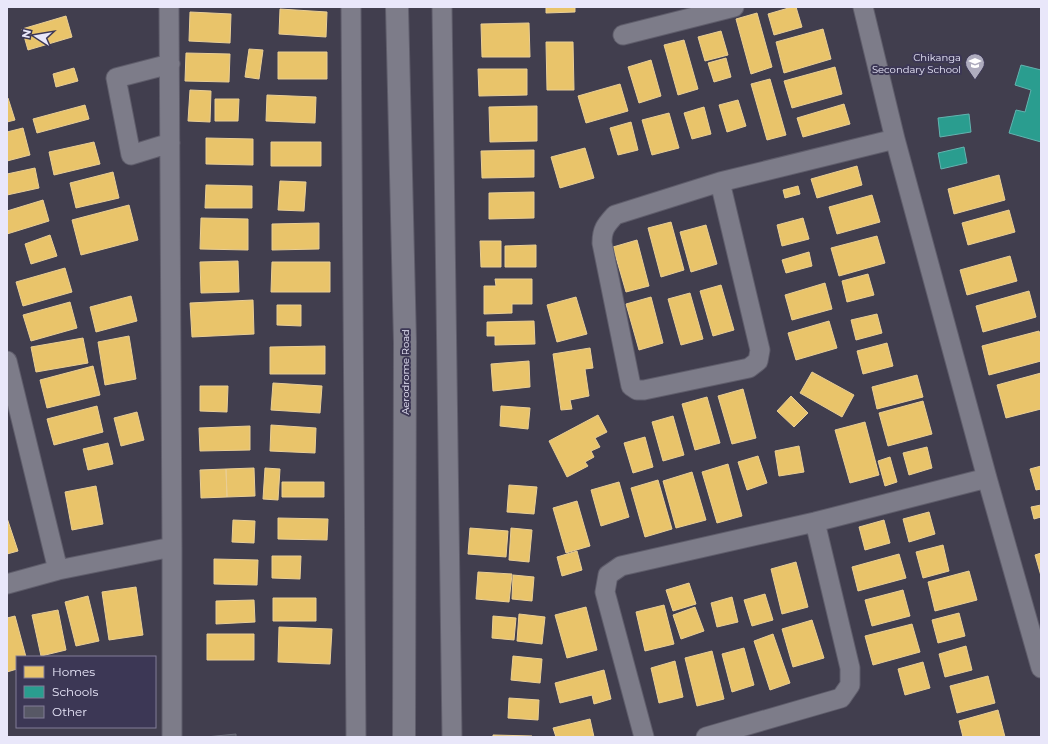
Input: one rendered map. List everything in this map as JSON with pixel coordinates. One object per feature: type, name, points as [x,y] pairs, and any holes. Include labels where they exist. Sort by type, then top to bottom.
[{"type":"street","points":[[169,7],[172,737]]},
{"type":"street","points":[[351,7],[356,737]]},
{"type":"street","name":"Aerodrome Road","points":[[397,7],[405,342],[404,737]]},
{"type":"street","points":[[442,7],[452,737]]},
{"type":"street","points":[[622,35],[734,7]]},
{"type":"street","points":[[863,7],[896,139],[987,478],[1041,668]]},
{"type":"street","points":[[170,64],[116,78],[131,155],[170,143]]},
{"type":"street","points":[[720,182],[760,350],[758,361],[749,368],[644,390],[637,390],[631,386],[602,243],[602,233],[607,224],[615,216],[720,182],[896,139]]},
{"type":"street","points":[[7,361],[14,417],[58,570]]},
{"type":"street","points":[[644,737],[605,592],[608,575],[621,566],[815,522],[987,478]]},
{"type":"street","points":[[706,737],[841,698],[850,684],[850,668],[815,522]]},
{"type":"street","points":[[7,584],[58,570],[172,547]]},
{"type":"building: Homes","points":[[546,7],[575,7],[575,12],[546,13]]},
{"type":"building: Homes","points":[[796,7],[802,27],[774,35],[768,14]]},
{"type":"building: Homes","points":[[280,9],[327,12],[326,37],[279,34]]},
{"type":"building: Homes","points":[[190,12],[231,14],[230,43],[189,41]]},
{"type":"building: Homes","points":[[757,13],[772,67],[751,74],[736,19]]},
{"type":"building: Homes","points":[[66,16],[72,37],[28,50],[22,29]]},
{"type":"building: Homes","points":[[529,23],[530,57],[482,57],[481,24]]},
{"type":"building: Homes","points":[[823,29],[831,59],[784,73],[776,42]]},
{"type":"building: Homes","points":[[721,31],[728,55],[705,61],[698,37]]},
{"type":"building: Homes","points":[[684,40],[698,89],[678,95],[664,45]]},
{"type":"building: Homes","points":[[546,42],[573,42],[574,90],[547,90]]},
{"type":"building: Homes","points":[[249,49],[263,50],[259,79],[245,77]]},
{"type":"building: Homes","points":[[278,52],[327,52],[327,79],[278,79]]},
{"type":"building: Homes","points":[[186,53],[230,54],[229,82],[185,81]]},
{"type":"building: Homes","points":[[726,58],[731,77],[714,82],[708,63]]},
{"type":"building: Homes","points":[[651,60],[661,96],[639,103],[628,67]]},
{"type":"building: Homes","points":[[835,67],[842,94],[792,108],[784,81]]},
{"type":"building: Homes","points":[[74,68],[78,81],[56,87],[53,74]]},
{"type":"building: Homes","points":[[478,69],[527,69],[527,95],[479,96]]},
{"type":"building: Homes","points":[[770,79],[786,135],[767,140],[751,84]]},
{"type":"building: Homes","points":[[620,84],[628,111],[586,123],[578,96]]},
{"type":"building: Homes","points":[[190,90],[211,91],[210,122],[188,121]]},
{"type":"building: Homes","points":[[267,95],[316,97],[315,123],[266,121]]},
{"type":"building: Homes","points":[[8,98],[15,120],[7,122],[7,99]]},
{"type":"building: Homes","points":[[215,99],[239,99],[238,121],[215,121]]},
{"type":"building: Homes","points":[[738,100],[746,126],[727,132],[719,105]]},
{"type":"building: Homes","points":[[844,104],[850,124],[803,137],[797,118]]},
{"type":"building: Homes","points":[[85,105],[89,119],[37,133],[33,119]]},
{"type":"building: Homes","points":[[537,106],[537,141],[490,142],[489,107]]},
{"type":"building: Homes","points":[[704,107],[711,134],[692,139],[684,113]]},
{"type":"building: Homes","points":[[669,113],[679,148],[652,155],[642,120]]},
{"type":"building: Homes","points":[[631,122],[638,150],[618,155],[610,128]]},
{"type":"building: Homes","points":[[23,128],[30,155],[7,161],[7,132]]},
{"type":"building: Homes","points":[[206,138],[253,139],[253,165],[206,164]]},
{"type":"building: Homes","points":[[94,142],[100,164],[54,175],[49,152]]},
{"type":"building: Homes","points":[[271,142],[321,142],[321,166],[271,166]]},
{"type":"building: Homes","points":[[585,148],[594,178],[560,188],[551,157]]},
{"type":"building: Homes","points":[[534,150],[534,177],[482,178],[481,151]]},
{"type":"building: Homes","points":[[857,166],[862,185],[817,198],[811,179]]},
{"type":"building: Homes","points":[[35,168],[39,188],[7,195],[7,174]]},
{"type":"building: Homes","points":[[113,172],[119,198],[76,208],[70,183]]},
{"type":"building: Homes","points":[[999,175],[1005,200],[954,214],[948,189]]},
{"type":"building: Homes","points":[[280,181],[306,182],[304,211],[278,210]]},
{"type":"building: Homes","points":[[206,185],[252,186],[252,208],[205,208]]},
{"type":"building: Homes","points":[[798,186],[800,194],[785,198],[783,190]]},
{"type":"building: Homes","points":[[534,192],[534,218],[489,219],[489,193]]},
{"type":"building: Homes","points":[[872,195],[880,222],[837,234],[829,207]]},
{"type":"building: Homes","points":[[43,200],[49,221],[7,234],[7,211]]},
{"type":"building: Homes","points":[[129,205],[138,240],[81,255],[72,220]]},
{"type":"building: Homes","points":[[1009,210],[1015,232],[968,245],[962,223]]},
{"type":"building: Homes","points":[[201,218],[248,219],[248,250],[200,249]]},
{"type":"building: Homes","points":[[803,218],[809,239],[782,246],[777,225]]},
{"type":"building: Homes","points":[[671,222],[684,270],[661,277],[648,228]]},
{"type":"building: Homes","points":[[319,223],[319,249],[272,250],[272,224]]},
{"type":"building: Homes","points":[[706,225],[717,264],[691,272],[680,232]]},
{"type":"building: Homes","points":[[50,235],[57,256],[31,264],[25,244]]},
{"type":"building: Homes","points":[[877,236],[885,263],[839,276],[831,248]]},
{"type":"building: Homes","points":[[637,240],[649,286],[626,292],[613,247]]},
{"type":"building: Homes","points":[[480,241],[501,241],[501,267],[481,267]]},
{"type":"building: Homes","points":[[536,245],[536,267],[505,267],[505,246]]},
{"type":"building: Homes","points":[[809,252],[812,266],[786,273],[782,260]]},
{"type":"building: Homes","points":[[1010,256],[1017,281],[967,295],[960,270]]},
{"type":"building: Homes","points":[[238,261],[239,292],[201,293],[200,262]]},
{"type":"building: Homes","points":[[272,262],[330,262],[330,292],[271,292]]},
{"type":"building: Homes","points":[[65,268],[72,292],[23,306],[16,282]]},
{"type":"building: Homes","points":[[868,274],[874,295],[847,302],[842,281]]},
{"type":"building: Homes","points":[[495,279],[532,279],[532,304],[512,304],[512,313],[484,314],[484,286],[496,286]]},
{"type":"building: Homes","points":[[825,283],[832,309],[792,320],[785,295]]},
{"type":"building: Homes","points":[[721,285],[734,330],[713,336],[700,291]]},
{"type":"building: Homes","points":[[1029,291],[1036,317],[983,332],[976,306]]},
{"type":"building: Homes","points":[[690,293],[703,339],[681,345],[668,299]]},
{"type":"building: Homes","points":[[131,296],[137,321],[96,332],[90,307]]},
{"type":"building: Homes","points":[[576,297],[587,334],[557,342],[547,305]]},
{"type":"building: Homes","points":[[651,297],[663,343],[639,350],[626,304]]},
{"type":"building: Homes","points":[[253,300],[254,334],[192,337],[190,303]]},
{"type":"building: Homes","points":[[70,302],[77,328],[31,341],[23,315]]},
{"type":"building: Homes","points":[[277,305],[301,305],[301,326],[277,325]]},
{"type":"building: Homes","points":[[877,314],[882,333],[856,340],[851,320]]},
{"type":"building: Homes","points":[[534,321],[535,344],[495,345],[495,336],[487,336],[487,322]]},
{"type":"building: Homes","points":[[829,321],[837,348],[796,360],[788,333]]},
{"type":"building: Homes","points":[[1039,331],[1041,338],[1041,361],[989,375],[982,346]]},
{"type":"building: Homes","points":[[129,336],[136,379],[105,385],[98,342]]},
{"type":"building: Homes","points":[[83,338],[88,363],[36,372],[31,347]]},
{"type":"building: Homes","points":[[887,343],[893,366],[863,374],[857,351]]},
{"type":"building: Homes","points":[[325,346],[325,374],[270,374],[270,347]]},
{"type":"building: Homes","points":[[590,348],[593,368],[585,369],[589,396],[570,400],[572,409],[561,410],[553,354]]},
{"type":"building: Homes","points":[[529,361],[530,387],[493,391],[491,364]]},
{"type":"building: Homes","points":[[93,366],[100,395],[47,408],[40,380]]},
{"type":"building: Homes","points":[[812,372],[854,395],[842,417],[800,393]]},
{"type":"building: Homes","points":[[1041,373],[1041,409],[1006,418],[997,385]]},
{"type":"building: Homes","points":[[917,375],[923,397],[877,409],[872,387]]},
{"type":"building: Homes","points":[[273,383],[322,386],[320,413],[271,410]]},
{"type":"building: Homes","points":[[200,386],[228,386],[227,412],[200,411]]},
{"type":"building: Homes","points":[[743,389],[756,438],[732,444],[718,396]]},
{"type":"building: Homes","points":[[791,396],[808,413],[794,427],[777,411]]},
{"type":"building: Homes","points":[[707,397],[720,443],[695,450],[682,404]]},
{"type":"building: Homes","points":[[923,401],[932,434],[888,446],[879,413]]},
{"type":"building: Homes","points":[[97,406],[103,432],[54,445],[47,419]]},
{"type":"building: Homes","points":[[501,406],[530,408],[528,429],[500,426]]},
{"type":"building: Homes","points":[[137,412],[144,440],[121,446],[114,418]]},
{"type":"building: Homes","points":[[598,415],[607,432],[595,438],[600,447],[591,451],[594,457],[585,462],[588,466],[567,477],[549,441]]},
{"type":"building: Homes","points":[[673,416],[684,455],[663,461],[652,422]]},
{"type":"building: Homes","points":[[865,422],[879,475],[850,483],[835,430]]},
{"type":"building: Homes","points":[[271,425],[316,428],[315,453],[270,451]]},
{"type":"building: Homes","points":[[250,426],[250,450],[200,451],[199,428]]},
{"type":"building: Homes","points":[[645,437],[653,467],[633,473],[624,443]]},
{"type":"building: Homes","points":[[108,443],[113,464],[88,470],[83,449]]},
{"type":"building: Homes","points":[[799,446],[804,472],[779,476],[775,451]]},
{"type":"building: Homes","points":[[927,447],[932,468],[909,475],[903,453]]},
{"type":"building: Homes","points":[[758,456],[767,483],[747,490],[738,462]]},
{"type":"building: Homes","points":[[890,457],[897,482],[885,486],[878,461]]},
{"type":"building: Homes","points":[[728,464],[742,516],[717,523],[702,472]]},
{"type":"building: Homes","points":[[1041,466],[1041,489],[1036,490],[1030,469]]},
{"type":"building: Homes","points":[[254,468],[255,496],[227,497],[226,469]]},
{"type":"building: Homes","points":[[265,468],[280,469],[278,500],[263,499]]},
{"type":"building: Homes","points":[[226,469],[227,497],[201,498],[200,470]]},
{"type":"building: Homes","points":[[692,472],[706,520],[676,528],[663,481]]},
{"type":"building: Homes","points":[[658,480],[672,529],[645,537],[631,488]]},
{"type":"building: Homes","points":[[282,482],[324,482],[324,497],[282,497]]},
{"type":"building: Homes","points":[[619,482],[629,517],[601,526],[591,490]]},
{"type":"building: Homes","points":[[509,485],[537,487],[534,514],[507,512]]},
{"type":"building: Homes","points":[[96,486],[103,524],[72,530],[65,492]]},
{"type":"building: Homes","points":[[577,501],[590,546],[566,553],[553,508]]},
{"type":"building: Homes","points":[[1041,505],[1041,517],[1034,519],[1031,507]]},
{"type":"building: Homes","points":[[929,512],[935,534],[909,542],[903,519]]},
{"type":"building: Homes","points":[[7,518],[18,551],[7,554]]},
{"type":"building: Homes","points":[[278,518],[328,519],[327,540],[278,539]]},
{"type":"building: Homes","points":[[233,520],[255,521],[254,543],[232,542]]},
{"type":"building: Homes","points":[[884,520],[890,543],[865,550],[859,527]]},
{"type":"building: Homes","points":[[470,528],[508,531],[506,557],[468,554]]},
{"type":"building: Homes","points":[[511,528],[532,530],[529,562],[509,560]]},
{"type":"building: Homes","points":[[943,545],[949,571],[923,578],[916,552]]},
{"type":"building: Homes","points":[[577,551],[582,570],[562,576],[557,557]]},
{"type":"building: Homes","points":[[1041,553],[1041,576],[1035,555]]},
{"type":"building: Homes","points":[[899,554],[906,578],[858,591],[852,567]]},
{"type":"building: Homes","points":[[272,556],[301,556],[300,579],[272,578]]},
{"type":"building: Homes","points":[[214,559],[258,560],[257,585],[214,584]]},
{"type":"building: Homes","points":[[796,562],[808,607],[782,614],[771,569]]},
{"type":"building: Homes","points":[[969,571],[977,600],[935,611],[928,582]]},
{"type":"building: Homes","points":[[478,572],[512,574],[509,602],[476,599]]},
{"type":"building: Homes","points":[[513,575],[534,577],[532,601],[512,599]]},
{"type":"building: Homes","points":[[689,583],[696,604],[673,611],[666,590]]},
{"type":"building: Homes","points":[[136,587],[143,635],[109,640],[102,592]]},
{"type":"building: Homes","points":[[903,590],[910,616],[872,626],[865,600]]},
{"type":"building: Homes","points":[[765,594],[773,620],[752,626],[744,600]]},
{"type":"building: Homes","points":[[88,596],[99,641],[76,646],[65,602]]},
{"type":"building: Homes","points":[[732,597],[738,622],[717,627],[711,603]]},
{"type":"building: Homes","points":[[273,598],[316,598],[316,621],[273,621]]},
{"type":"building: Homes","points":[[254,600],[255,622],[216,624],[216,601]]},
{"type":"building: Homes","points":[[664,605],[674,644],[645,651],[636,612]]},
{"type":"building: Homes","points":[[586,607],[597,650],[567,658],[555,615]]},
{"type":"building: Homes","points":[[695,607],[704,631],[681,639],[673,615]]},
{"type":"building: Homes","points":[[58,610],[66,650],[41,656],[32,615]]},
{"type":"building: Homes","points":[[959,613],[965,636],[938,643],[932,620]]},
{"type":"building: Homes","points":[[519,614],[545,617],[542,644],[517,641]]},
{"type":"building: Homes","points":[[15,616],[26,656],[16,656],[16,669],[7,672],[7,618]]},
{"type":"building: Homes","points":[[493,616],[516,618],[514,640],[492,638]]},
{"type":"building: Homes","points":[[812,620],[824,658],[793,667],[782,629]]},
{"type":"building: Homes","points":[[912,624],[920,652],[873,665],[865,636]]},
{"type":"building: Homes","points":[[279,627],[332,629],[330,664],[278,662]]},
{"type":"building: Homes","points":[[207,634],[254,634],[254,660],[207,660]]},
{"type":"building: Homes","points":[[773,634],[790,683],[770,690],[754,641]]},
{"type":"building: Homes","points":[[966,646],[972,670],[945,677],[939,654]]},
{"type":"building: Homes","points":[[744,648],[754,685],[732,692],[722,654]]},
{"type":"building: Homes","points":[[712,651],[724,699],[697,706],[685,658]]},
{"type":"building: Homes","points":[[513,656],[542,659],[540,683],[511,680]]},
{"type":"building: Homes","points":[[675,661],[683,697],[659,703],[651,668]]},
{"type":"building: Homes","points":[[923,662],[930,688],[905,695],[898,669]]},
{"type":"building: Homes","points":[[604,670],[611,699],[594,704],[592,695],[560,703],[555,683]]},
{"type":"building: Homes","points":[[988,676],[995,703],[957,713],[950,686]]},
{"type":"building: Homes","points":[[509,698],[539,700],[538,720],[508,718]]},
{"type":"building: Homes","points":[[998,710],[1005,737],[963,737],[959,721]]},
{"type":"building: Homes","points":[[590,719],[594,737],[556,737],[553,728]]},
{"type":"building: Homes","points":[[493,735],[532,736],[532,737],[493,737]]},
{"type":"building: Schools","points":[[1021,65],[1041,70],[1041,142],[1009,133],[1016,110],[1025,112],[1031,90],[1015,85]]},
{"type":"building: Schools","points":[[969,114],[971,132],[940,137],[938,118]]},
{"type":"building: Schools","points":[[964,147],[967,163],[941,169],[938,153]]},
{"type":"building: Other","points":[[236,734],[236,737],[206,737]]},
{"type":"place","name":"Chikanga Secondary School","points":[[975,80]]}]
